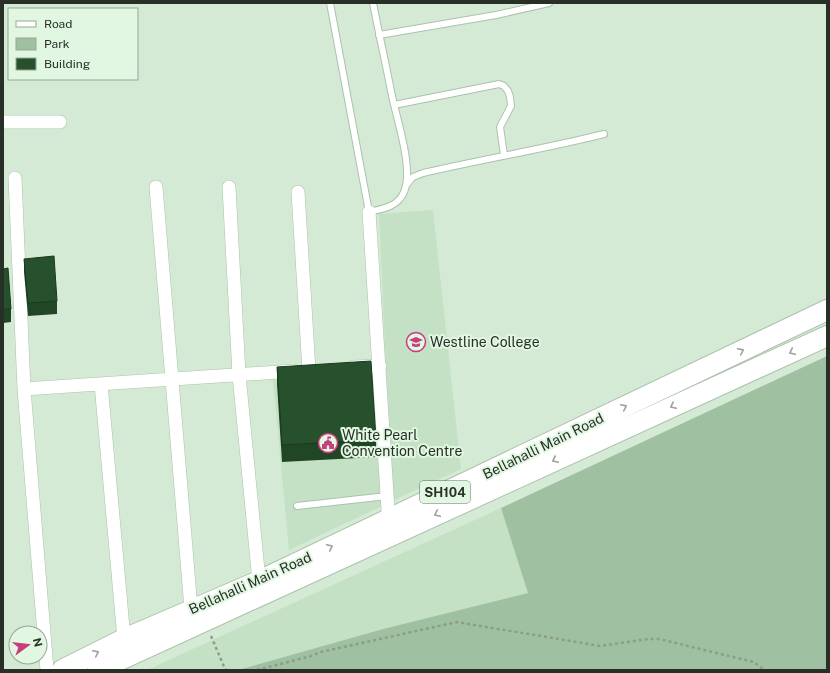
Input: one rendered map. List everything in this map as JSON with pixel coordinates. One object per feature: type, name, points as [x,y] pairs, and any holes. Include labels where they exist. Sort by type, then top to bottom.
[{"type":"main road","name":"Bellahalli Main Road","points":[[98,670],[259,581],[390,527],[827,310]]},
{"type":"main road","name":"Bellahalli Main Road","points":[[62,670],[124,639],[198,615],[390,527],[827,336]]},
{"type":"street","points":[[3,122],[60,122]]},
{"type":"street","points":[[15,178],[24,389],[47,670]]},
{"type":"street","points":[[229,187],[239,375],[259,581]]},
{"type":"street","points":[[156,188],[171,380],[198,615]]},
{"type":"street","points":[[298,192],[309,370]]},
{"type":"street","points":[[369,212],[390,527]]},
{"type":"street","points":[[340,368],[380,366]]},
{"type":"street","points":[[24,389],[324,369]]},
{"type":"street","points":[[101,384],[124,639]]},
{"type":"lane","points":[[330,3],[369,212],[390,207],[404,194],[407,184],[406,155],[379,35],[374,3]]},
{"type":"lane","points":[[379,35],[496,15],[549,3]]},
{"type":"lane","points":[[394,105],[499,84],[504,86],[510,97],[511,106],[500,128],[504,155]]},
{"type":"lane","points":[[407,184],[413,176],[604,134]]},
{"type":"lane","points":[[297,506],[387,496]]},
{"type":"path","points":[[198,615],[225,669],[227,670]]},
{"type":"path","points":[[257,670],[321,652],[457,622],[600,646],[648,638],[659,639],[754,662],[764,670]]},
{"type":"shaded area","name":"Westline College","points":[[433,210],[461,469],[392,501],[379,214]]},
{"type":"shaded area","name":"White Pearl Convention Centre","points":[[374,372],[382,506],[289,550],[273,380]]},
{"type":"shaded area","points":[[501,508],[529,593],[383,629],[238,670],[147,670]]},
{"type":"green space","points":[[827,356],[827,670],[238,670],[383,629],[528,593],[501,508]]},
{"type":"building","points":[[54,256],[57,301],[28,303],[24,259]]},
{"type":"building","points":[[8,268],[11,309],[3,309],[3,269]]},
{"type":"building","points":[[371,361],[376,440],[282,445],[277,367]]},
{"type":"place","name":"Westline College","points":[[416,342]]},
{"type":"place","name":"White Pearl Convention Centre","points":[[328,443]]}]
